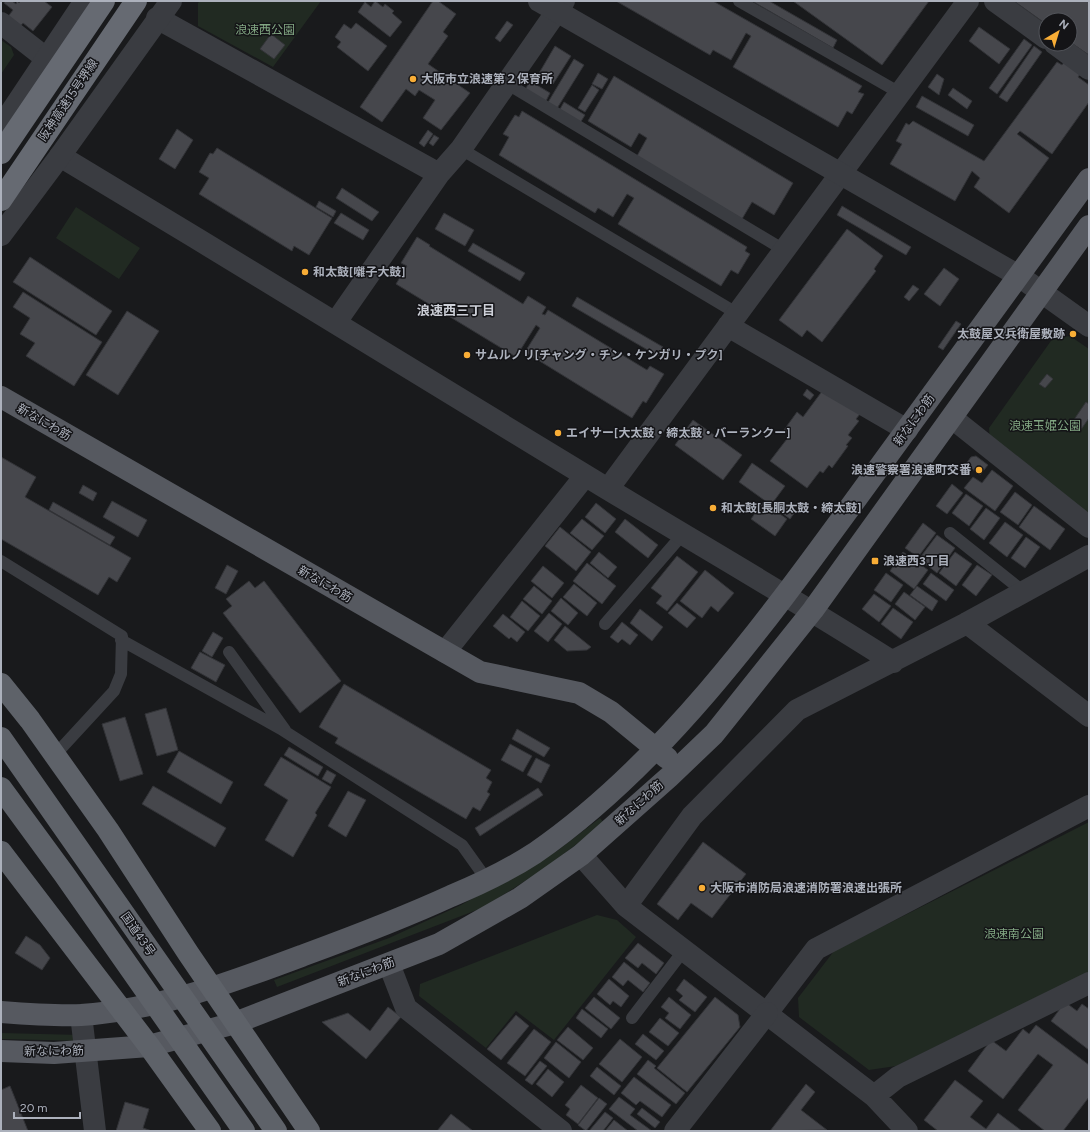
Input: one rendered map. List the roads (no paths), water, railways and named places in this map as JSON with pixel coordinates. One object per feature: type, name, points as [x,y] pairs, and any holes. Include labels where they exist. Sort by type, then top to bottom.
[{"type":"highway","points":[[1,153],[104,1]]},
{"type":"highway","name":"阪神高速15号堺線","points":[[1,200],[136,1]]},
{"type":"highway","points":[[1,684],[55,755],[137,872],[206,991],[309,1131]]},
{"type":"highway","name":"国道43号","points":[[1,738],[276,1131]]},
{"type":"highway","points":[[1,788],[64,874],[244,1131]]},
{"type":"highway","points":[[1,852],[130,1008],[157,1044],[210,1131]]},
{"type":"main road","name":"新なにわ筋","points":[[1,1012],[80,1015],[130,1008],[206,991],[402,918],[487,880],[532,855],[583,817],[656,749],[786,596],[1089,179]]},
{"type":"main road","name":"新なにわ筋","points":[[1,1051],[54,1053],[157,1044],[229,1024],[439,944],[520,898],[581,855],[679,768],[714,734],[813,610],[952,418],[1040,292],[1089,226]]},
{"type":"main road","name":"新なにわ筋","points":[[1,397],[480,672],[579,694],[611,712],[679,768]]},
{"type":"street","points":[[1,127],[85,1]]},
{"type":"street","points":[[1,235],[60,156],[171,1]]},
{"type":"street","points":[[608,489],[968,1]]},
{"type":"street","points":[[995,1],[1038,32]]},
{"type":"street","points":[[336,322],[439,174],[461,149],[506,83],[553,4],[841,174],[1019,276],[1089,326]]},
{"type":"street","points":[[158,18],[439,174]]},
{"type":"street","points":[[1,23],[47,59]]},
{"type":"street","points":[[1066,52],[1089,69]]},
{"type":"street","points":[[60,156],[336,322],[585,476],[786,596],[813,610],[893,662]]},
{"type":"street","points":[[733,320],[907,430]]},
{"type":"street","points":[[952,418],[1089,527]]},
{"type":"street","points":[[446,652],[585,476]]},
{"type":"street","points":[[626,906],[692,816],[797,710],[967,623],[1089,556]]},
{"type":"street","points":[[967,623],[1089,716]]},
{"type":"street","points":[[675,1131],[816,949],[1089,806]]},
{"type":"street","points":[[581,855],[626,906],[874,1096],[908,1131]]},
{"type":"street","points":[[389,964],[406,1008],[561,1131]]},
{"type":"street","points":[[874,1096],[898,1077],[1089,983]]},
{"type":"street","points":[[80,1015],[86,1051],[94,1131]]},
{"type":"lane","points":[[739,1],[900,93]]},
{"type":"lane","points":[[506,83],[784,250]]},
{"type":"lane","points":[[461,149],[733,320]]},
{"type":"lane","points":[[950,533],[1024,592]]},
{"type":"lane","points":[[605,624],[683,534]]},
{"type":"lane","points":[[1,560],[122,636],[120,674],[114,691],[55,755]]},
{"type":"lane","points":[[122,640],[288,734],[462,845],[487,880]]},
{"type":"lane","points":[[230,652],[288,734]]},
{"type":"lane","points":[[632,1018],[684,950]]},
{"type":"place","name":"大阪市立浪速第２保育所","points":[[413,79]]},
{"type":"place","name":"和太鼓[囃子大鼓]","points":[[305,272]]},
{"type":"place","name":"太鼓屋又兵衛屋敷跡","points":[[1073,334]]},
{"type":"place","name":"サムルノリ[チャング・チン・ケンガリ・プク]","points":[[467,355]]},
{"type":"place","name":"エイサー[大太鼓・締太鼓・バーランクー]","points":[[558,433]]},
{"type":"place","name":"浪速警察署浪速町交番","points":[[979,470]]},
{"type":"place","name":"和太鼓[長胴太鼓・締太鼓]","points":[[713,508]]},
{"type":"place","name":"浪速西3丁目","points":[[875,561]]},
{"type":"place","name":"大阪市消防局浪速消防署浪速出張所","points":[[702,888]]},
{"type":"district","name":"浪速西三丁目","points":[[456,310]]},
{"type":"park label","name":"浪速西公園","points":[[265,30]]},
{"type":"park label","name":"浪速玉姫公園","points":[[1045,426]]},
{"type":"park label","name":"浪速南公園","points":[[1014,934]]}]
